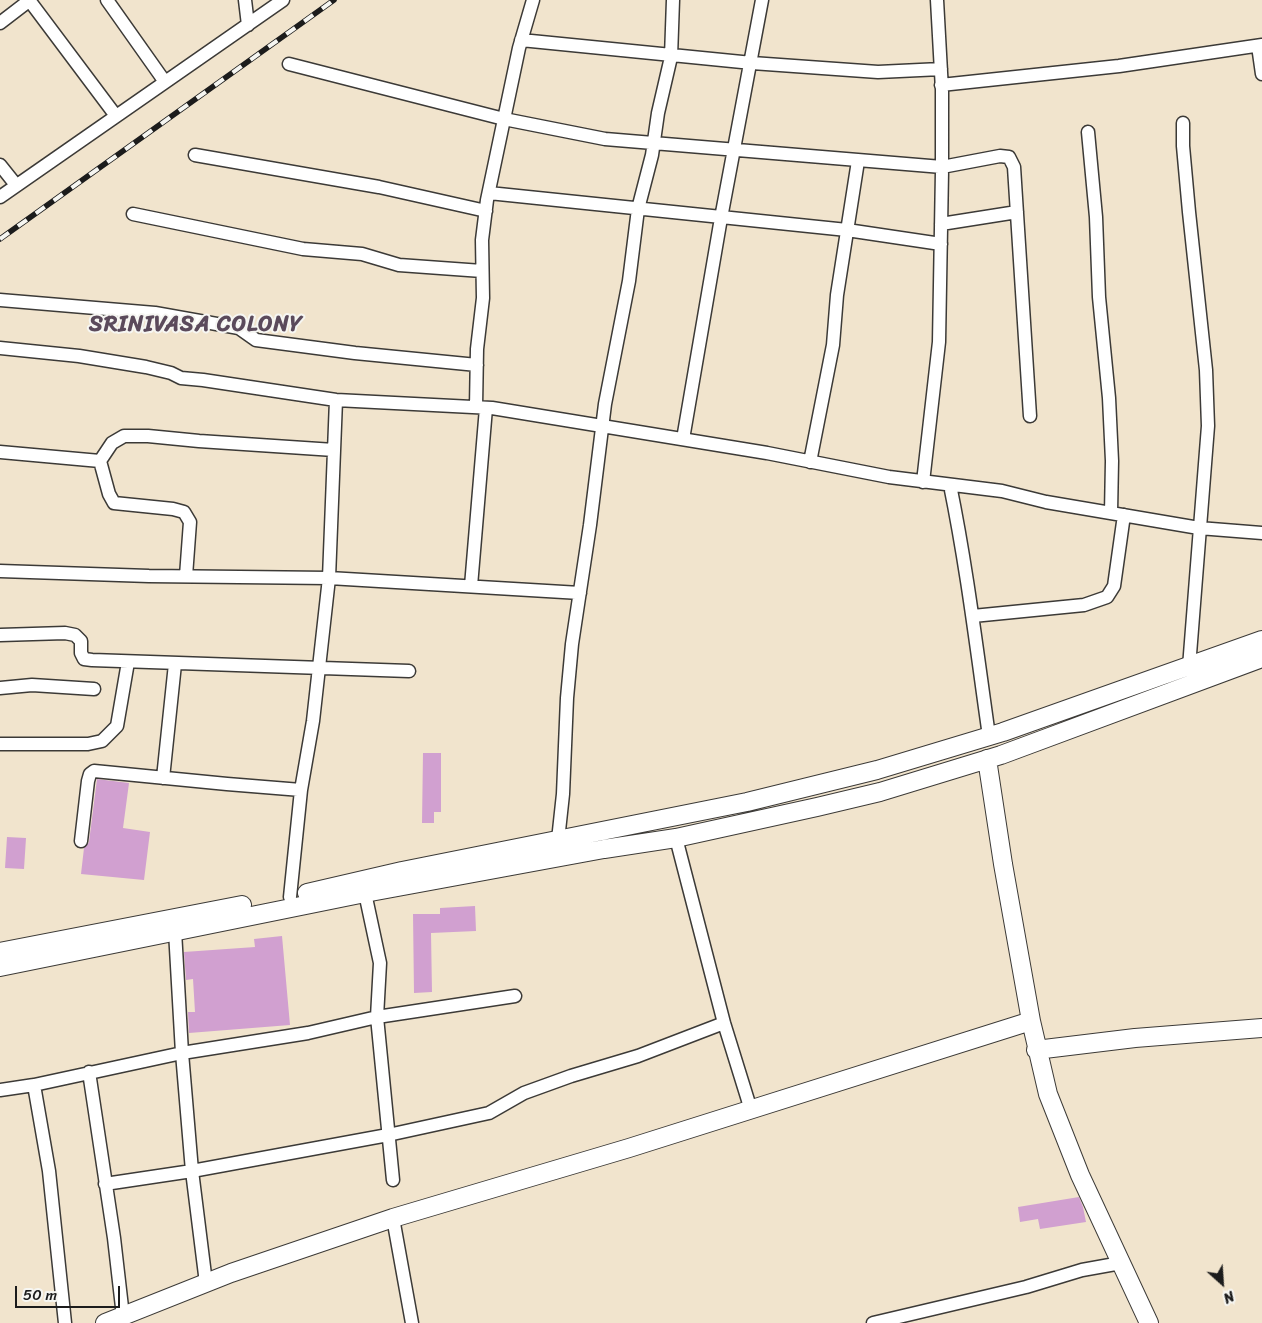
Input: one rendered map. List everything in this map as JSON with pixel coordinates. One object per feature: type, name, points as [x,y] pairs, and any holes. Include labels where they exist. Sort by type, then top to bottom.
[{"type":"main road","points":[[0,952],[290,897],[402,871],[747,802],[877,770],[996,734],[1262,640]]},
{"type":"main road","points":[[0,967],[365,893],[604,849],[676,838],[769,819],[880,792],[987,758],[1262,658]]},
{"type":"main road","points":[[987,758],[1003,864],[1036,1050],[1048,1094],[1076,1166],[1149,1323]]},
{"type":"main road","points":[[105,1323],[206,1283],[393,1218],[629,1148],[1031,1021]]},
{"type":"main road","points":[[1036,1050],[1135,1038],[1262,1028]]},
{"type":"street","points":[[0,23],[29,0],[116,116]]},
{"type":"street","points":[[107,0],[164,82]]},
{"type":"street","points":[[245,0],[248,25]]},
{"type":"street","points":[[0,197],[283,0]]},
{"type":"street","points":[[471,586],[481,407],[477,365],[483,298],[482,240],[489,193],[521,40],[533,0]]},
{"type":"street","points":[[558,840],[563,794],[567,698],[572,644],[602,426],[629,281],[638,209],[654,142],[658,113],[671,56],[673,0]]},
{"type":"street","points":[[683,439],[762,0]]},
{"type":"street","points":[[923,482],[939,342],[942,167],[937,0]]},
{"type":"street","points":[[521,40],[752,64],[878,72],[940,69]]},
{"type":"street","points":[[941,85],[1120,66],[1260,46],[1262,74]]},
{"type":"street","points":[[289,64],[504,120],[605,139],[942,167],[1000,156],[1009,157],[1014,167],[1030,416]]},
{"type":"street","points":[[1183,123],[1183,146],[1206,370],[1208,426],[1189,667]]},
{"type":"street","points":[[1088,132],[1096,217],[1099,297],[1110,425],[1112,461],[1111,513]]},
{"type":"street","points":[[195,155],[379,187],[486,211]]},
{"type":"street","points":[[810,462],[833,345],[837,295],[858,161]]},
{"type":"street","points":[[0,165],[16,185]]},
{"type":"street","points":[[489,193],[847,230],[941,244]]},
{"type":"street","points":[[941,224],[1017,212]]},
{"type":"street","points":[[133,214],[303,249],[362,254],[399,265],[482,271]]},
{"type":"street","points":[[0,300],[154,313],[239,328],[256,340],[265,342],[477,365]]},
{"type":"street","points":[[0,348],[79,356],[146,366],[181,378],[336,400],[481,407],[683,439],[890,478],[1002,491],[1046,502],[1199,528],[1262,533]]},
{"type":"street","points":[[290,897],[301,790],[313,721],[329,578],[336,400]]},
{"type":"street","points":[[186,576],[190,522],[184,512],[173,509],[114,504],[109,494],[100,461],[112,443],[124,436],[148,436],[334,450]]},
{"type":"street","points":[[0,452],[100,461]]},
{"type":"street","points":[[950,485],[973,616],[976,646],[996,734]]},
{"type":"street","points":[[973,616],[1084,605],[1107,597],[1114,586],[1124,515]]},
{"type":"street","points":[[0,571],[329,578],[580,592]]},
{"type":"street","points":[[0,635],[75,634],[81,641],[81,653],[84,659],[175,664],[409,671]]},
{"type":"street","points":[[0,744],[88,744],[102,741],[117,726],[128,662]]},
{"type":"street","points":[[163,778],[175,664]]},
{"type":"street","points":[[0,688],[32,685],[94,689]]},
{"type":"street","points":[[81,840],[90,774],[94,771],[301,790]]},
{"type":"street","points":[[676,838],[724,1023],[751,1110]]},
{"type":"street","points":[[365,893],[380,962],[377,1017],[393,1180]]},
{"type":"street","points":[[175,931],[182,1053],[192,1171],[206,1283]]},
{"type":"street","points":[[0,1090],[34,1085],[182,1053],[308,1032],[377,1017],[515,996]]},
{"type":"street","points":[[105,1184],[192,1171],[388,1135],[489,1113],[524,1093],[571,1076],[638,1056],[724,1023]]},
{"type":"street","points":[[89,1072],[114,1238],[123,1316]]},
{"type":"street","points":[[34,1085],[50,1171],[65,1323]]},
{"type":"street","points":[[393,1218],[412,1323]]},
{"type":"street","points":[[873,1323],[1026,1287],[1082,1270],[1121,1263]]},
{"type":"building","points":[[423,753],[441,753],[441,812],[434,812],[434,823],[422,823]]},
{"type":"building","points":[[97,779],[129,783],[123,828],[150,832],[144,880],[81,874],[84,848],[89,842]]},
{"type":"building","points":[[7,837],[26,838],[24,869],[5,868]]},
{"type":"building","points":[[475,906],[476,931],[431,933],[432,992],[414,993],[413,914],[440,914],[440,908]]},
{"type":"building","points":[[282,936],[290,1025],[189,1033],[188,1012],[195,1012],[193,979],[186,980],[184,952],[255,947],[254,939]]},
{"type":"building","points":[[1079,1197],[1086,1222],[1040,1229],[1038,1219],[1020,1222],[1018,1207]]},
{"type":"railway","points":[[0,239],[334,0]]},
{"type":"district","name":"SRINIVASA COLONY","points":[[196,325]]}]
